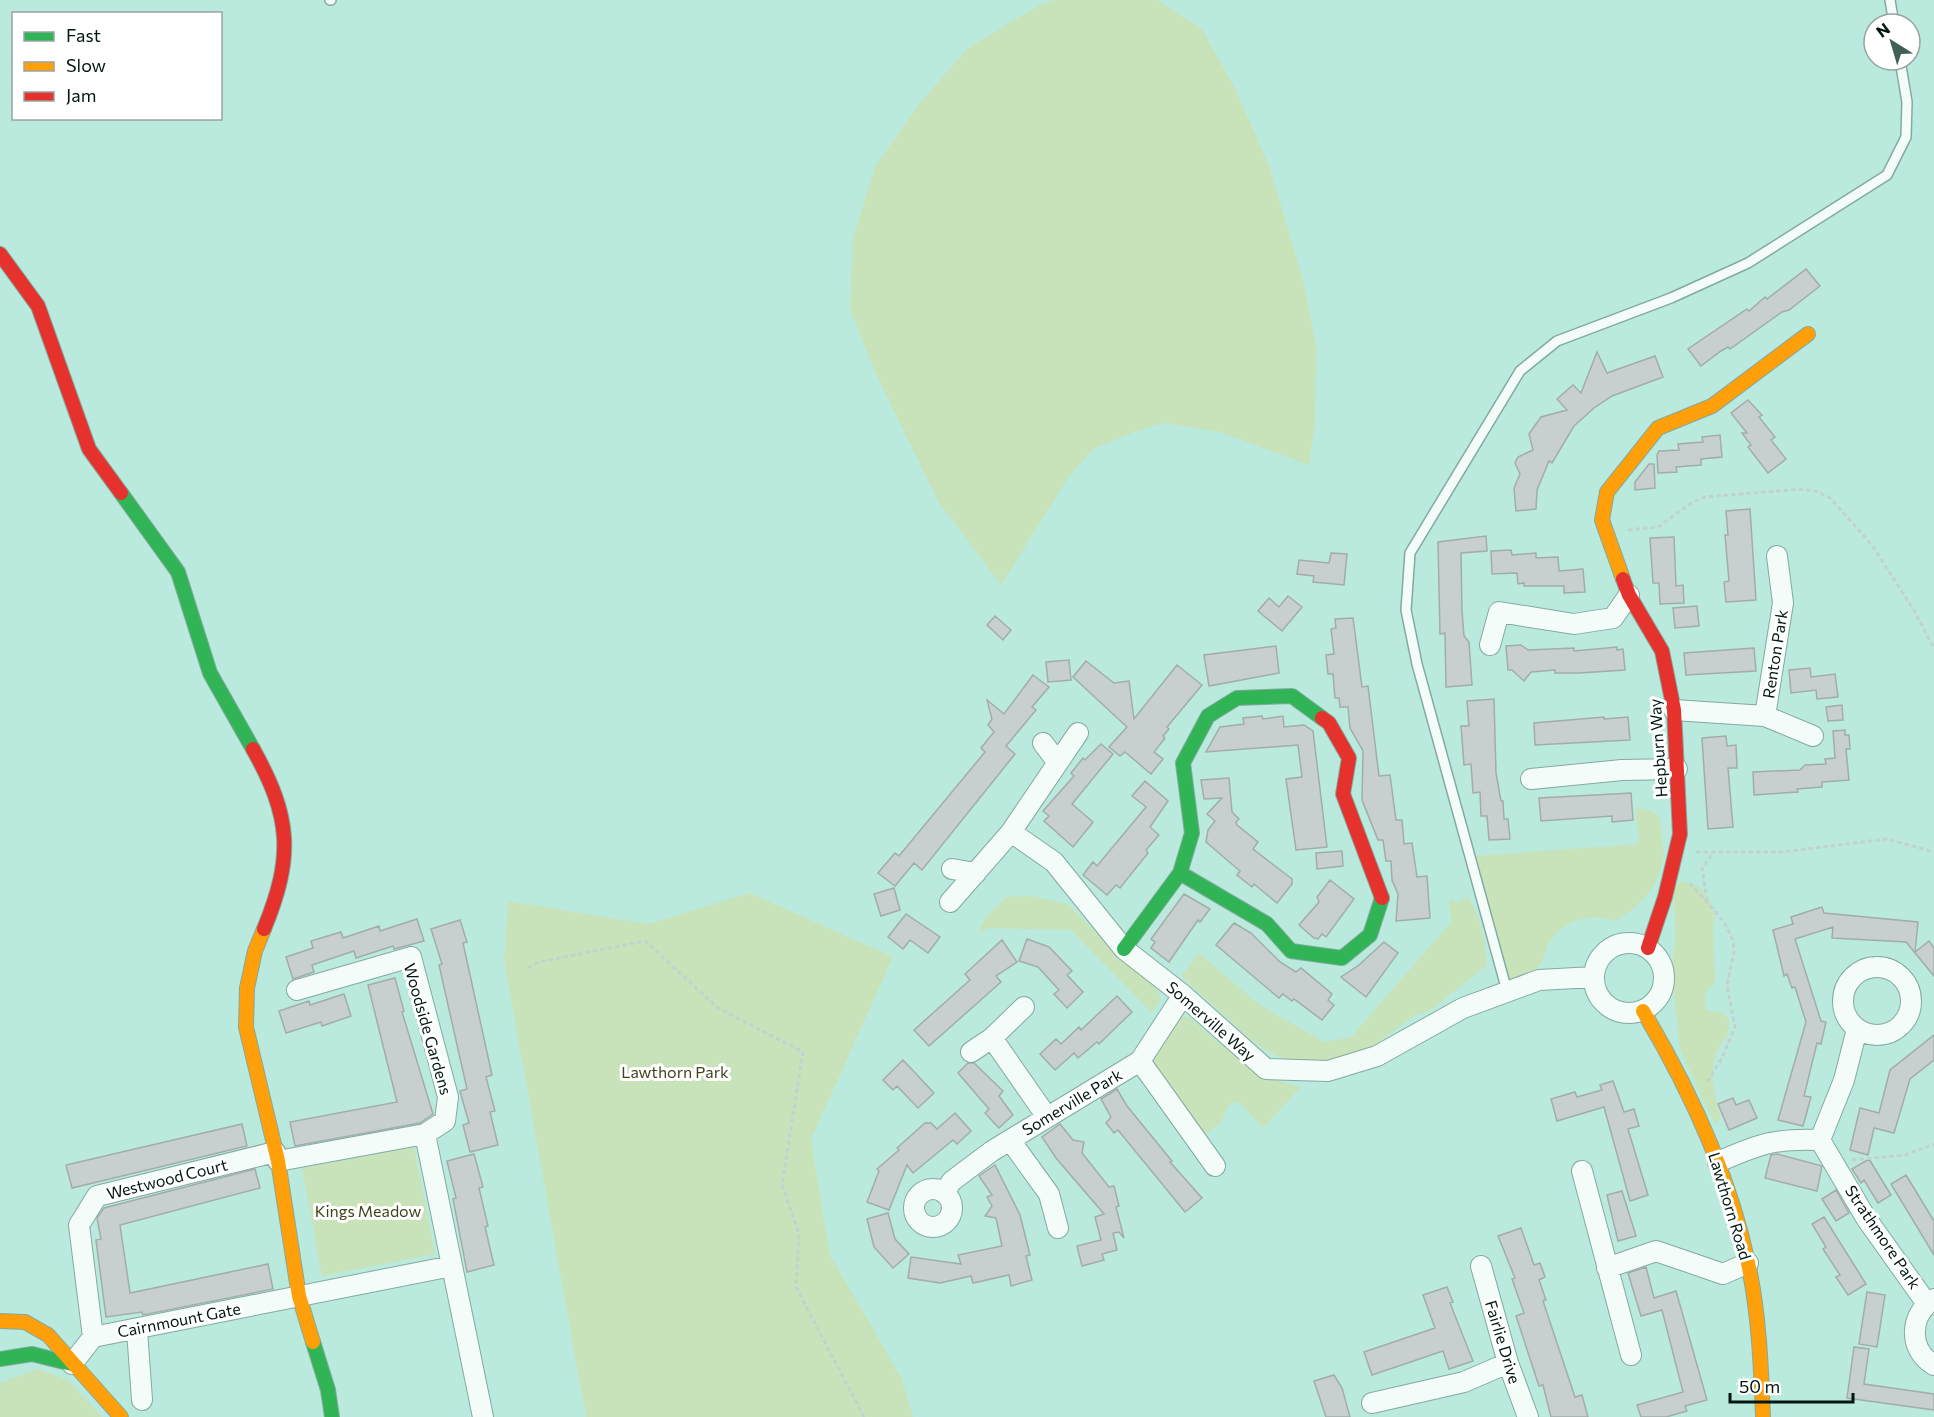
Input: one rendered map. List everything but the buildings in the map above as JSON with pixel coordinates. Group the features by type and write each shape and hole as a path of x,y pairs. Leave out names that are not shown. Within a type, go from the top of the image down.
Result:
{"street":[{"path":"0,254 38,306 89,449 178,572 210,673 255,752 279,803 285,828 285,855 275,902 255,951 247,988 246,1027 277,1156 299,1296 328,1390 332,1417"},
{"name":"Hepburn Way","path":"1648,948 1665,897 1680,834 1674,710 1662,651 1629,595 1602,520 1607,492 1658,428 1712,406 1808,334"},
{"name":"Renton Park","path":"1766,716 1784,603 1778,556"},
{"path":"1490,645 1499,612 1574,624 1613,618 1629,595"},
{"path":"1124,949 1180,873 1192,833 1183,763 1208,716 1237,698 1292,696 1329,723 1349,758 1343,794 1383,899 1370,935 1342,958 1291,951 1267,924 1180,873"},
{"name":"Renton Park","path":"1674,710 1766,716 1814,736"},
{"path":"950,902 1011,832 1078,733"},
{"path":"1043,743 1058,763"},
{"path":"1531,779 1622,770 1677,769"},
{"name":"Somerville Way","path":"1011,832 1054,862 1124,949 1183,995 1266,1069 1328,1071 1377,1056 1463,1008 1507,991 1539,980 1594,977"},
{"path":"952,869 976,873"},
{"path":"1639,944 1648,948 1663,967 1664,982 1661,994 1643,1011 1621,1012 1608,1006 1596,989 1594,977 1599,961 1617,945 1639,944"},
{"name":"Woodside Gardens","path":"297,990 411,957 448,1096 445,1121 425,1134"},
{"name":"Somerville Park","path":"944,1193 952,1181 1010,1140 1140,1061 1183,995"},
{"path":"971,1052 992,1038 1024,1007"},
{"name":"Lawthorn Road","path":"1643,1011 1670,1056 1718,1162 1748,1263 1760,1356 1763,1417"},
{"path":"1718,1162 1770,1141 1785,1138 1820,1140 1844,1080 1857,1029"},
{"path":"992,1038 1047,1117"},
{"path":"1140,1061 1215,1166"},
{"path":"277,1156 425,1134 483,1417"},
{"path":"1010,1140 1049,1194 1058,1228"},
{"name":"Strathmore Park","path":"1820,1140 1866,1218 1931,1301 1919,1314 1914,1336 1918,1349 1934,1365"},
{"name":"Westwood Court","path":"93,1337 79,1225 97,1196 277,1156"},
{"path":"1581,1171 1631,1355"},
{"path":"1607,1268 1656,1251 1723,1274 1748,1263"},
{"name":"Cairnmount Gate","path":"72,1364 93,1337 452,1266"},
{"name":"Fairlie Drive","path":"1481,1266 1508,1363 1528,1417"},
{"path":"0,1321 25,1322 48,1335 121,1417"},
{"path":"137,1330 142,1400"},
{"path":"0,1359 32,1353 72,1364"},
{"path":"1372,1403 1464,1382 1508,1363"}],"lane":[{"path":"1507,991 1417,663 1406,610 1410,553 1520,371 1557,340 1671,298 1748,263 1887,175 1906,137 1907,102 1902,72"}],"path":[{"path":"1607,534 1658,527 1693,502 1705,497 1802,489 1815,491 1830,498 1883,559 1923,625 1934,648"},
{"path":"1676,849 1713,854 1782,852 1887,839 1934,852"},
{"path":"1708,903 1702,867 1703,862 1713,854"},
{"path":"1688,880 1724,922 1733,940 1734,952 1727,985 1735,1027 1727,1048 1705,1085 1708,1092"},
{"path":"528,968 539,962 645,941 718,1008 803,1052 782,1185 799,1233 796,1287 864,1417"},
{"path":"1835,1162 1844,1157 1855,1160 1861,1157 1905,1155 1934,1144"}],"green space":[{"path":"1055,0 1157,0 1201,28 1235,88 1270,168 1303,280 1316,345 1315,424 1309,465 1220,432 1163,423 1093,449 1068,478 1001,585 938,501 875,372 850,309 853,238 875,167 918,105 968,48 1041,4"},
{"path":"1636,808 1646,809 1659,816 1663,844 1661,870 1646,897 1623,917 1614,921 1606,918 1588,918 1563,927 1551,940 1541,963 1534,970 1519,981 1508,977 1474,856 1639,844"},
{"path":"1682,881 1699,887 1710,900 1715,917 1713,928 1715,982 1705,993 1706,1010 1724,1013 1730,1021 1727,1038 1720,1046 1713,1065 1715,1098 1721,1118 1715,1124 1680,1050 1671,966 1675,947 1675,913 1671,887"},
{"name":"Lawthorn Park","path":"750,893 893,957 811,1139 830,1255 902,1379 913,1417 586,1417 504,960 508,901 648,924"},
{"path":"1032,896 1068,904 1130,967 1155,987 1161,998 1152,1013 1071,930 988,928 981,933 979,930 987,915 1007,897"},
{"path":"1468,897 1482,929 1487,965 1431,1010 1414,1016 1373,1046 1332,1063 1287,1060 1269,1052 1253,1042 1181,976 1199,953 1260,1005 1324,1042 1351,1037 1452,921 1448,903 1451,899 1457,903"},
{"path":"1181,1016 1189,1017 1253,1069 1301,1087 1263,1128 1239,1102 1228,1106 1220,1123 1214,1129 1207,1133 1196,1133 1152,1060"},
{"name":"Kings Meadow","path":"414,1147 435,1254 322,1276 302,1168"},
{"path":"38,1369 68,1380 102,1417 0,1417 0,1383"}],"traffic: fast":[{"path":"121,493 178,572 210,673 253,749"},
{"path":"1124,949 1180,873 1192,833 1183,763 1208,716 1237,698 1292,696 1322,718"},
{"path":"1180,873 1267,924 1291,951 1342,958 1370,935 1382,898"},
{"path":"313,1342 328,1390 332,1417"},
{"path":"0,1359 32,1354 72,1364"}],"traffic: slow":[{"path":"1623,579 1602,520 1607,492 1658,428 1712,406 1808,334"},
{"path":"264,929 255,951 247,988 246,1027 278,1161 299,1296 313,1342"},
{"path":"1643,1011 1676,1070 1706,1132 1740,1230 1755,1301 1763,1417"},
{"path":"0,1321 25,1322 48,1335 121,1417"}],"traffic: jam":[{"path":"0,254 38,306 89,449 121,493"},
{"path":"1623,579 1629,595 1662,651 1674,710 1680,834 1665,897 1648,948"},
{"path":"1322,718 1329,723 1349,758 1343,794 1382,898"},
{"path":"253,749 275,796 284,837 284,858 280,880 264,929"}]}
